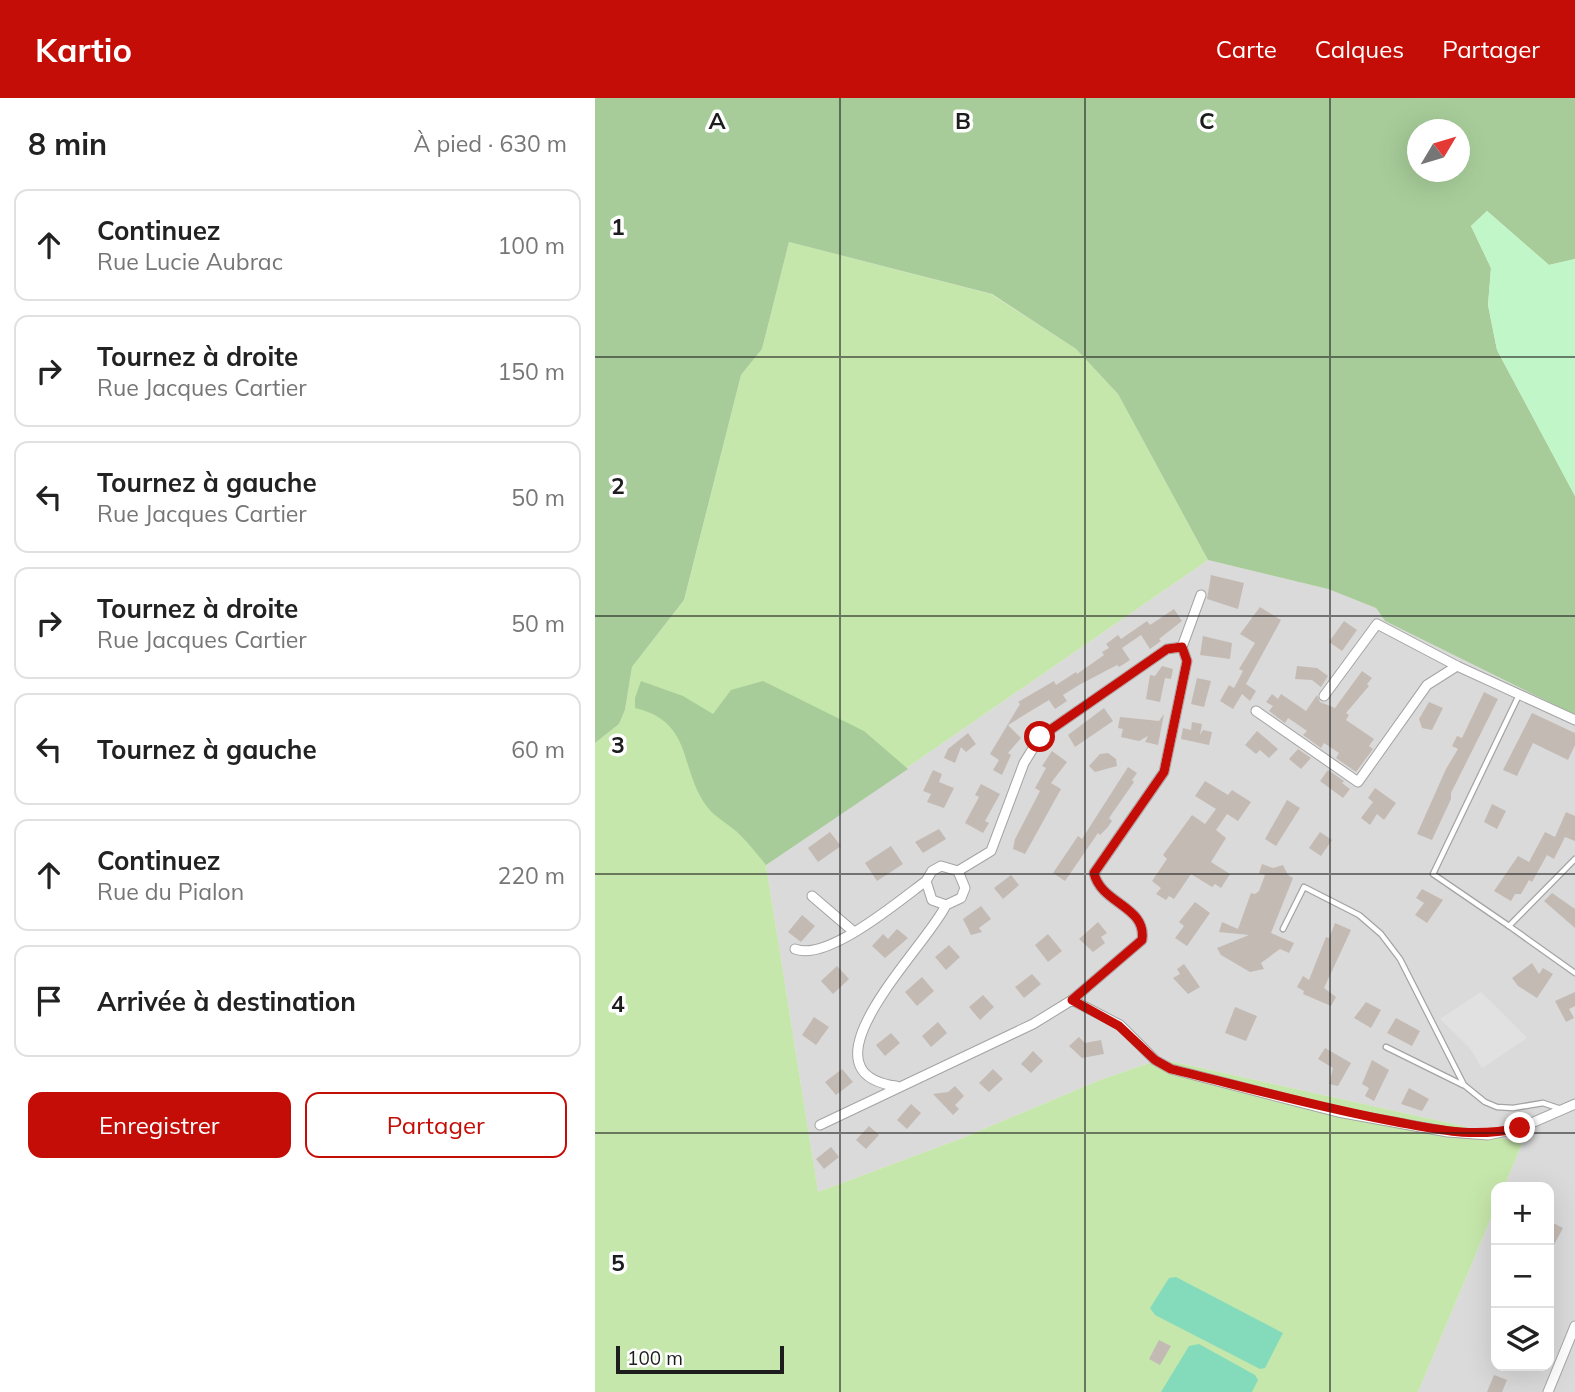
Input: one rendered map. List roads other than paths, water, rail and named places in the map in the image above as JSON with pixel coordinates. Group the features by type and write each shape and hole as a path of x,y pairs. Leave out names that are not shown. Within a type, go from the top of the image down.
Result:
{"street":[{"path":"820,1125 1034,1024 1072,1000 1142,940 1144,928 1139,919 1101,889 1094,873 1164,772 1187,661 1182,647 1201,595"},
{"path":"1324,696 1377,624 1457,666 1575,720"},
{"path":"958,871 991,850 1024,763 1040,737 1167,649 1182,647"},
{"path":"1256,711 1358,782 1427,685 1457,666"},
{"path":"795,949 814,951 854,932 926,881 932,871 941,866 958,871 964,880 963,894 955,902 946,905 932,900 926,881"},
{"path":"812,896 854,932"},
{"path":"898,1086 872,1079 862,1068 856,1047 871,1011 938,923 946,905"},
{"path":"1072,1000 1119,1026 1155,1060 1171,1069 1338,1112 1448,1132 1488,1135 1520,1128 1575,1104"},
{"path":"1548,1392 1575,1326"}],"lane":[{"path":"1519,694 1433,874 1575,973"},
{"path":"1509,926 1575,859"},
{"path":"1283,929 1304,887 1367,922 1400,959 1464,1085"},
{"path":"1386,1047 1464,1085 1485,1102 1497,1107 1513,1108 1543,1102 1562,1110"}]}
